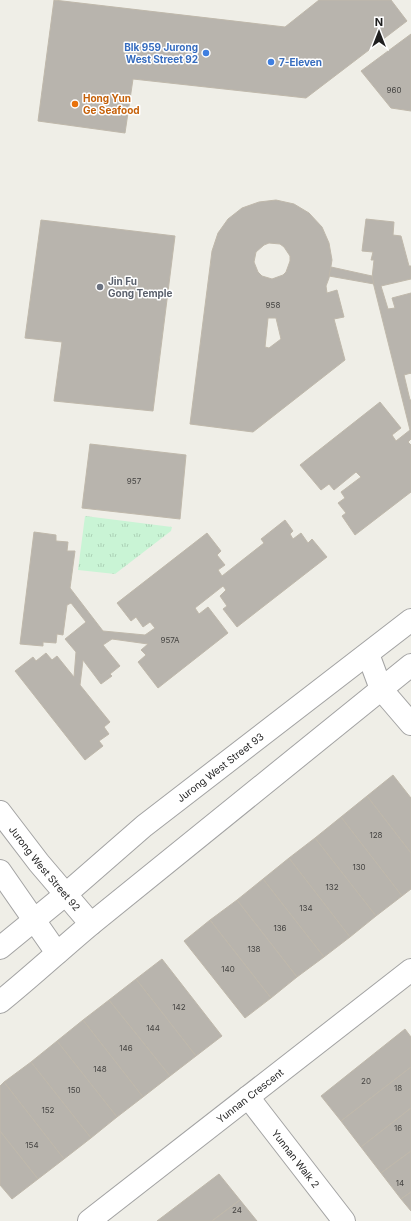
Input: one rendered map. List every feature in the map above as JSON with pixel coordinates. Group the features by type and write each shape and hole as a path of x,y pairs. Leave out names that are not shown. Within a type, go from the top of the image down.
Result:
{"street":[{"name":"Jurong West Street 93","path":"0,948 66,894 144,826 411,620"},
{"path":"368,654 381,689 411,724"},
{"path":"0,1002 32,977 57,952 91,924 411,665"},
{"name":"Jurong West Street 92","path":"0,812 39,863 91,924"},
{"path":"0,871 57,952"},
{"name":"Yunnan Crescent","path":"89,1221 411,970"},
{"name":"Yunnan Walk 2","path":"248,1097 344,1221"}],"green space":[{"path":"85,516 172,527 171,531 115,574 78,570"}],"building":[{"name":"Blk 959 Jurong West Street 92","path":"54,0 285,27 319,0 391,0 407,21 306,98 133,79 125,133 38,121"},
{"path":"411,34 411,111 391,108 361,71"},
{"path":"276,200 294,204 309,213 322,227 329,243 332,260 326,286 327,293 337,290 344,317 334,319 345,360 253,432 190,424 212,251 218,233 228,219 242,208 259,202","holes":["269,243 280,244 290,256 290,261 286,272 283,275 272,279 262,276 258,272 254,262 256,252 264,245","268,318 276,318 281,339 269,348 265,347"]},
{"path":"366,219 394,222 393,235 401,236 409,266 411,266 411,279 381,286 388,309 395,308 392,298 411,293 411,373 404,375 411,400 411,439 408,442 411,445 411,492 355,535 342,516 346,513 338,503 345,498 341,492 361,477 356,472 334,490 329,484 321,490 300,465 380,402 401,428 392,435 396,441 410,430 372,278 374,260 371,260 373,252 362,251"},
{"name":"Jin Fu Gong Temple","path":"41,220 175,236 153,411 54,401 62,342 25,338"},
{"path":"331,267 372,276 374,284 329,276"},
{"path":"90,444 186,455 180,519 82,508"},
{"path":"285,520 293,531 290,534 293,539 301,533 308,543 312,539 327,557 237,627 223,609 227,606 220,596 226,590 223,586 195,608 199,614 208,607 228,633 158,688 138,662 146,655 141,650 148,644 112,639 103,645 120,666 110,674 112,676 101,684 83,660 80,685 110,722 104,727 109,734 99,741 103,746 85,760 15,671 33,657 36,661 46,653 52,660 57,656 74,677 76,652 65,639 86,622 71,603 67,605 63,635 57,634 56,643 43,642 43,646 20,644 34,532 56,535 56,541 68,542 67,551 75,551 70,588 103,631 145,635 155,628 150,622 143,627 136,617 131,621 117,603 207,533 221,551 217,555 225,565 218,570 222,576 264,543 261,539"},
{"path":"393,775 411,798 411,853 367,796"},
{"path":"367,796 411,853 411,889 402,896 341,817"},
{"path":"341,817 402,896 376,916 315,838"},
{"path":"315,838 376,916 350,937 289,858"},
{"path":"289,858 350,937 324,957 263,879"},
{"path":"263,879 324,957 297,977 237,900"},
{"path":"237,900 297,977 271,998 210,920"},
{"path":"210,920 271,998 245,1018 184,941"},
{"path":"162,959 222,1036 196,1056 136,979"},
{"path":"136,979 196,1056 170,1076 109,1000"},
{"path":"109,1000 170,1076 143,1097 83,1020"},
{"path":"83,1020 143,1097 117,1117 57,1041"},
{"path":"405,1029 411,1037 411,1067 341,1121 321,1096"},
{"path":"57,1041 117,1117 91,1138 31,1062"},
{"path":"31,1062 91,1138 64,1159 4,1082"},
{"path":"411,1067 411,1108 361,1147 341,1121"},
{"path":"4,1082 64,1159 38,1179 0,1131 0,1086"},
{"path":"411,1108 411,1151 381,1173 361,1147"},
{"path":"0,1131 38,1179 12,1199 0,1185"},
{"path":"411,1151 411,1192 401,1199 381,1173"},
{"path":"219,1174 240,1200 212,1221 157,1221"},
{"path":"411,1192 411,1211 401,1199"},
{"path":"240,1200 257,1221 212,1221"}],"place":[{"name":"Blk 959 Jurong West Street 92","path":"206,53"},
{"name":"7-Eleven","path":"271,62"},
{"name":"Hong Yun Ge Seafood","path":"75,104"},
{"name":"Jin Fu Gong Temple","path":"100,287"}]}
